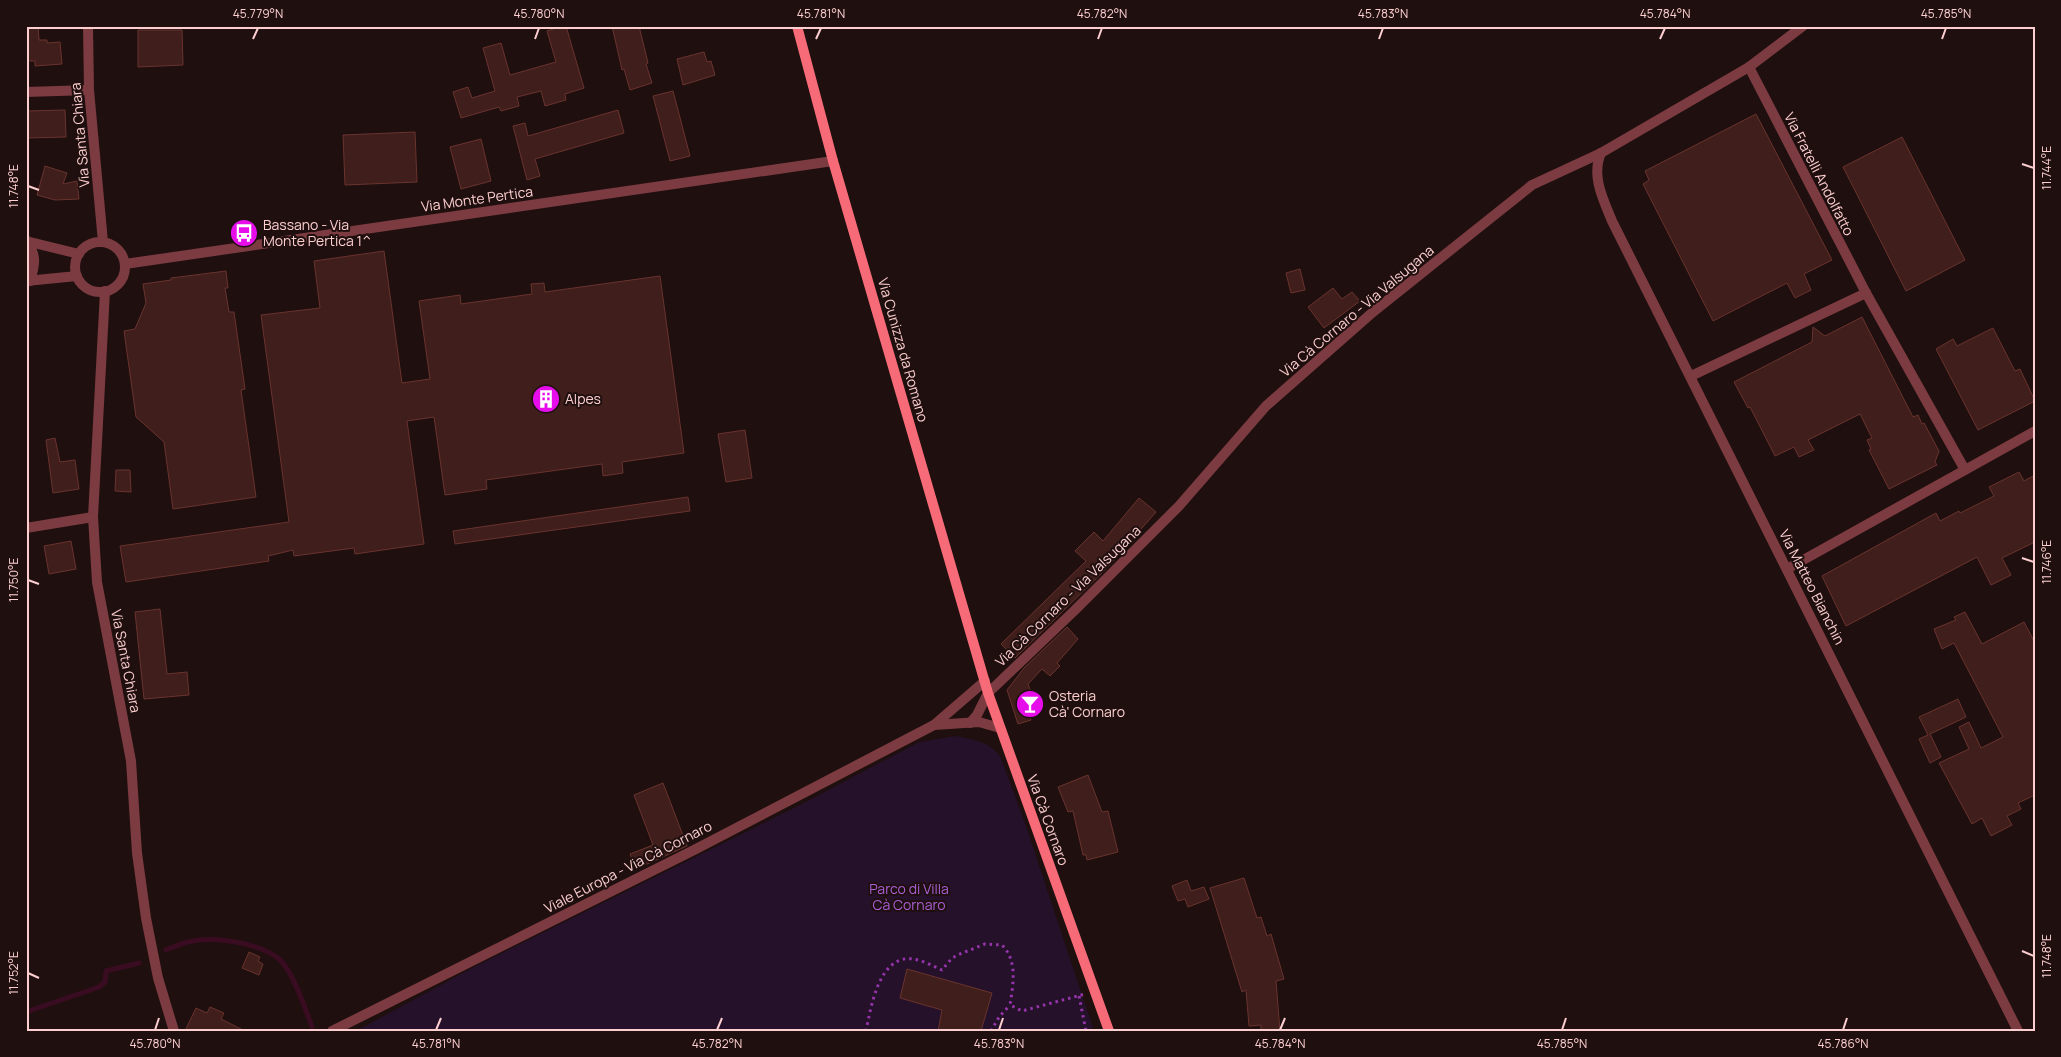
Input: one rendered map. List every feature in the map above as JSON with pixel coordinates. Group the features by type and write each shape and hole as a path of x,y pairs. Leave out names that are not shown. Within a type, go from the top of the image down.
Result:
{"main road":[{"name":"Via Cunizza da Romano","path":"797,26 833,161 985,681"},
{"name":"Via Cà Cornaro","path":"985,681 1000,728 1110,1031"}],"street":[{"name":"Via Santa Chiara","path":"88,26 89,90 103,242"},
{"name":"Via Cà Cornaro - Via Valsugana","path":"970,723 977,715 988,693 1075,610 1179,506 1266,406 1373,312 1532,186 1601,152 1749,67 1804,26"},
{"name":"Via Fratelli Andolfatto","path":"1749,67 1866,293 1965,470"},
{"path":"26,92 89,90"},
{"name":"Via Matteo Bianchin","path":"1601,152 1596,169 1599,190 1612,221 2018,1031"},
{"name":"Via Monte Pertica","path":"125,264 833,161"},
{"path":"27,241 79,254"},
{"path":"27,241 33,251 36,264 28,281"},
{"path":"103,242 118,249 123,256 125,264 125,271 118,284 105,291 90,289 80,282 75,267 79,254 88,245 103,242"},
{"path":"28,281 77,276"},
{"name":"Via Santa Chiara","path":"105,291 93,517 97,582 131,761 136,853 146,918 158,978 174,1031"},
{"path":"1691,376 1866,293"},
{"path":"1787,569 2035,431"},
{"path":"26,528 93,517"},
{"path":"934,725 985,681"},
{"path":"934,725 986,723 1000,728"},
{"name":"Viale Europa - Via Cà Cornaro","path":"332,1031 694,850 934,725"}],"path":[{"path":"866,1031 875,993 884,972 897,961 912,959 942,970 952,958 985,944 1002,945 1009,952 1013,966 1010,1005 999,1017 991,1031"},
{"path":"1010,1005 1022,1011 1095,991"},
{"path":"1079,996 1086,1031"}],"green space":[{"name":"Parco di Villa Cà Cornaro","path":"955,736 975,740 987,745 1001,758 1025,823 1094,1031 356,1031 472,968 800,805 919,742"}],"building":[{"path":"26,26 38,26 39,40 47,40 47,43 60,42 62,64 35,66 35,61 26,61"},
{"path":"566,26 584,88 565,94 566,100 545,106 541,91 517,97 519,106 501,111 499,107 461,118 453,92 468,87 472,98 495,91 483,48 501,43 510,75 556,62 547,31"},
{"path":"612,26 639,26 648,63 646,64 652,83 630,90 624,69 622,70"},
{"path":"138,30 182,30 183,65 138,67"},
{"path":"704,52 707,62 711,61 715,75 683,85 677,59"},
{"path":"673,91 690,156 670,161 653,96"},
{"path":"65,110 66,137 26,138 26,111"},
{"path":"618,110 624,133 535,159 540,176 527,180 513,126 525,123 528,136"},
{"path":"1756,114 1832,260 1804,274 1811,290 1795,298 1787,283 1713,321 1643,184 1649,180 1645,171"},
{"path":"415,132 417,182 345,185 343,135"},
{"path":"1902,137 1965,260 1906,291 1843,167"},
{"path":"481,139 491,181 461,189 450,147"},
{"path":"45,166 67,173 63,184 77,181 79,199 55,200 37,195"},
{"path":"384,251 402,383 430,379 419,301 460,295 461,304 532,294 531,284 544,283 545,292 660,276 684,453 622,462 623,473 603,476 602,464 486,480 487,489 445,495 434,417 407,421 424,544 355,554 354,548 294,556 293,550 268,556 269,561 126,582 120,546 289,522 261,315 320,308 314,261"},
{"path":"1300,269 1305,290 1291,293 1286,273"},
{"path":"226,271 228,288 225,288 229,312 234,312 245,389 241,390 256,497 173,509 164,442 136,417 124,331 135,329 146,303 143,284 171,280 171,278"},
{"path":"1333,288 1342,299 1352,292 1360,301 1324,328 1308,307"},
{"path":"1862,317 1913,417 1918,415 1939,451 1935,462 1937,465 1889,489 1869,450 1871,449 1867,440 1872,438 1860,414 1808,440 1814,450 1799,457 1794,447 1775,456 1750,407 1748,408 1734,382 1812,342 1813,327 1825,336"},
{"path":"1993,328 2015,371 2020,369 2035,401 1978,430 1936,349 1953,339 1957,346"},
{"path":"745,430 752,478 726,482 718,434"},
{"path":"55,438 60,462 75,460 79,489 53,493 46,440"},
{"path":"116,470 130,470 131,492 115,491"},
{"path":"2019,472 2024,481 2035,475 2035,542 2002,558 2011,575 1991,585 1977,557 1846,626 1822,576 1936,513 1940,521 1994,496 1989,487"},
{"path":"688,497 690,511 455,544 453,531"},
{"path":"1139,498 1156,512 1106,569 1015,658 1001,644 1086,561 1075,551 1094,532 1103,541"},
{"path":"71,541 76,569 49,574 44,546"},
{"path":"160,609 167,674 187,672 189,695 144,699 135,612"},
{"path":"1965,612 1982,644 2024,622 2035,643 2035,795 2018,803 2021,809 2007,816 2012,825 1991,836 1982,818 1972,824 1939,763 1969,749 1959,727 1969,722 1981,748 2003,737 1954,643 1942,649 1934,629 1956,620 1954,617"},
{"path":"1067,627 1078,639 1057,663 1060,666 1050,676 1042,669 1028,684 1036,706 1033,708 1034,713 1029,713 1031,720 1018,724 1007,690 1024,668"},
{"path":"1958,699 1966,717 1930,734 1941,757 1930,763 1919,739 1928,735 1919,717"},
{"path":"1088,775 1102,812 1108,811 1118,852 1087,860 1086,855 1083,855 1073,811 1068,812 1058,787"},
{"path":"663,783 687,846 636,869 630,854 653,845 634,795"},
{"path":"1244,878 1257,918 1261,917 1267,936 1271,934 1284,979 1276,981 1280,1031 1261,1031 1261,1025 1249,1026 1246,990 1242,992 1210,888"},
{"path":"1187,880 1191,891 1204,887 1209,899 1188,907 1185,899 1178,901 1172,886"},
{"path":"249,952 260,957 258,961 263,964 259,975 242,968"},
{"path":"907,969 992,993 981,1031 938,1031 942,1010 900,998"},
{"path":"210,1007 224,1013 221,1019 245,1031 185,1031 196,1008 207,1013"}],"waterway":[{"path":"166,950 198,940 222,940 246,944 269,952 278,958 288,971 298,990 312,1027"},
{"path":"26,1012 99,987 105,982 106,971 139,963"}],"place":[{"name":"Bassano - Via Monte Pertica 1^","path":"244,233"},
{"name":"Alpes","path":"546,399"},
{"name":"Osteria Cà' Cornaro","path":"1030,704"}]}
